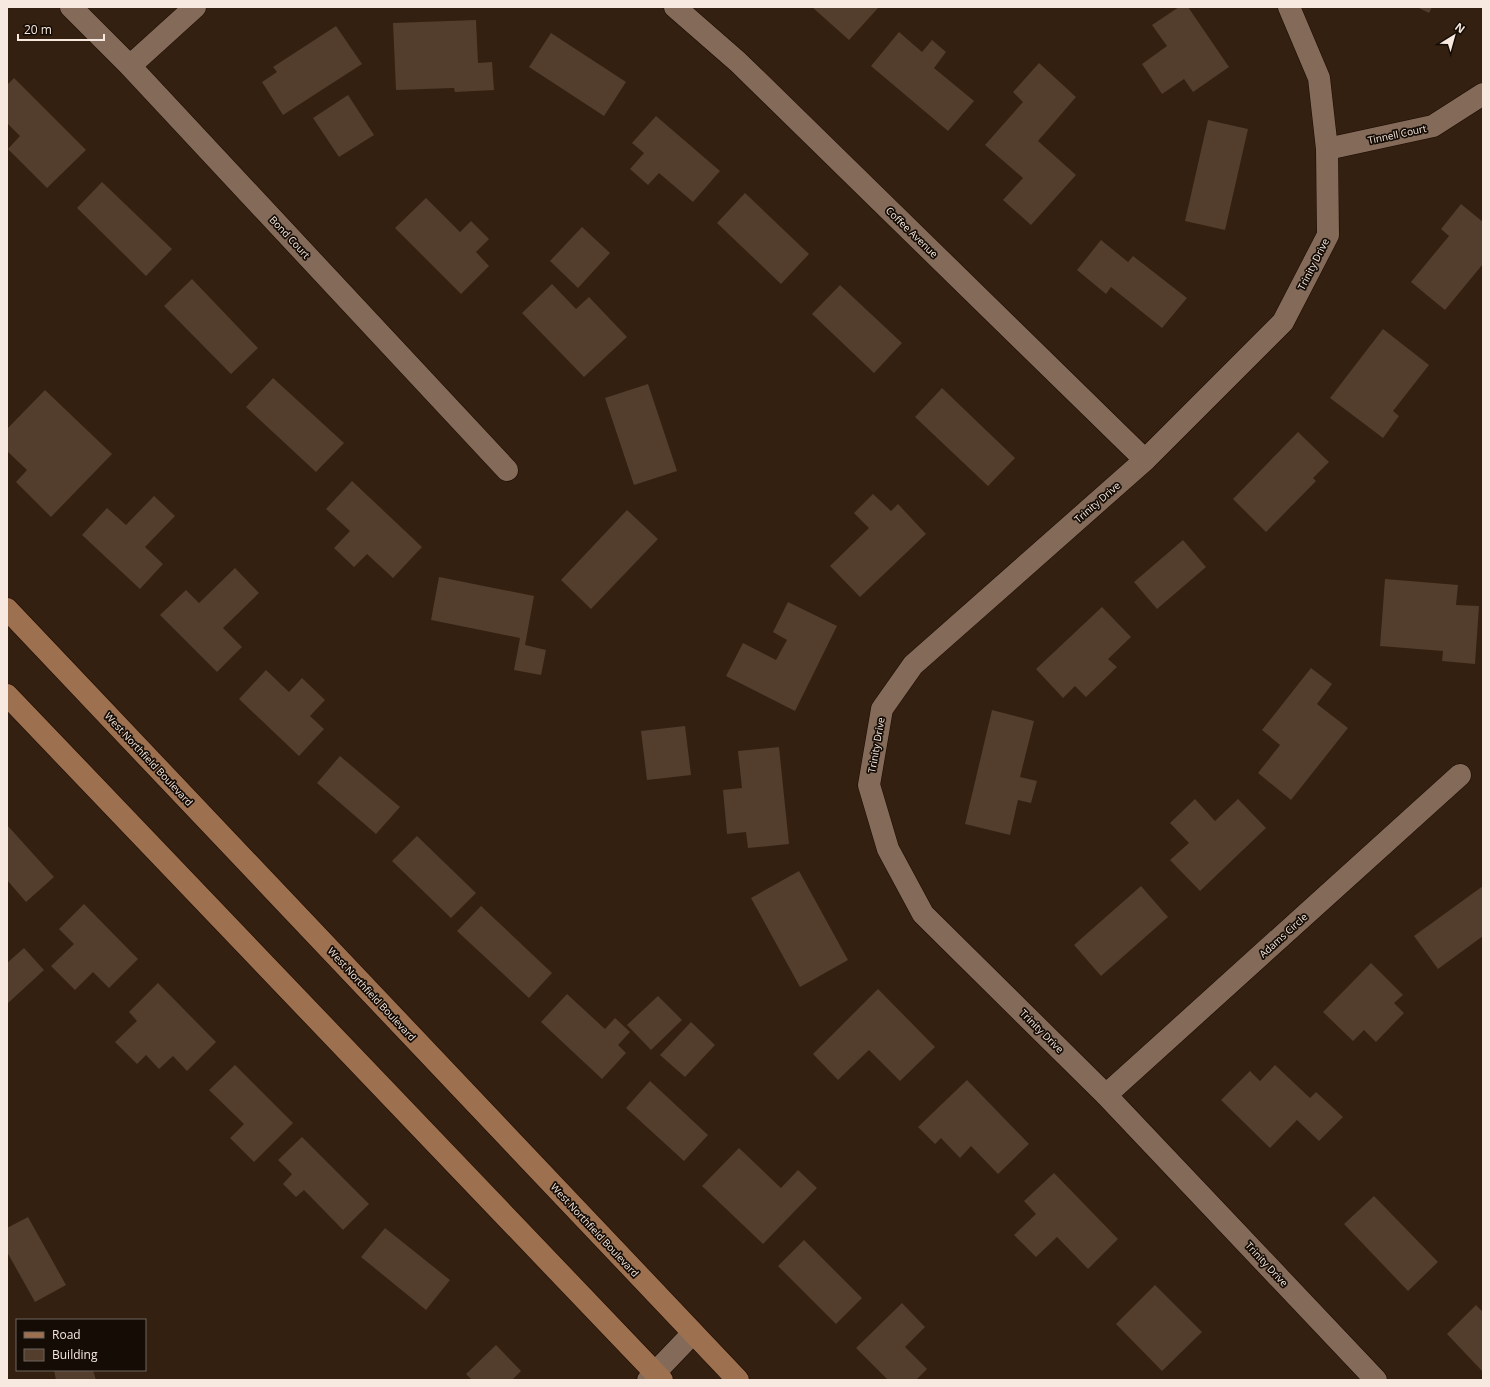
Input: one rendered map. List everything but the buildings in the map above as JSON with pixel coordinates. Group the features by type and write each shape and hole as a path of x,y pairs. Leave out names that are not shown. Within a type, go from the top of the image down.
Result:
{"main road":[{"name":"West Northfield Boulevard","path":"7,609 738,1380"},
{"path":"7,695 655,1378"}],"street":[{"name":"Bond Court","path":"71,7 130,66 507,470"},
{"path":"130,66 195,7"},
{"name":"Coffee Avenue","path":"675,7 738,62 1145,460"},
{"name":"Trinity Drive","path":"1289,7 1318,78 1328,149 1328,235 1283,322 1145,460 913,665 882,709 869,785 888,849 923,914 1106,1095 1376,1380"},
{"name":"Tinnell Court","path":"1328,149 1433,126 1483,94"},
{"name":"Adams Circle","path":"1106,1095 1460,774"},
{"path":"655,1378 693,1333"}]}
